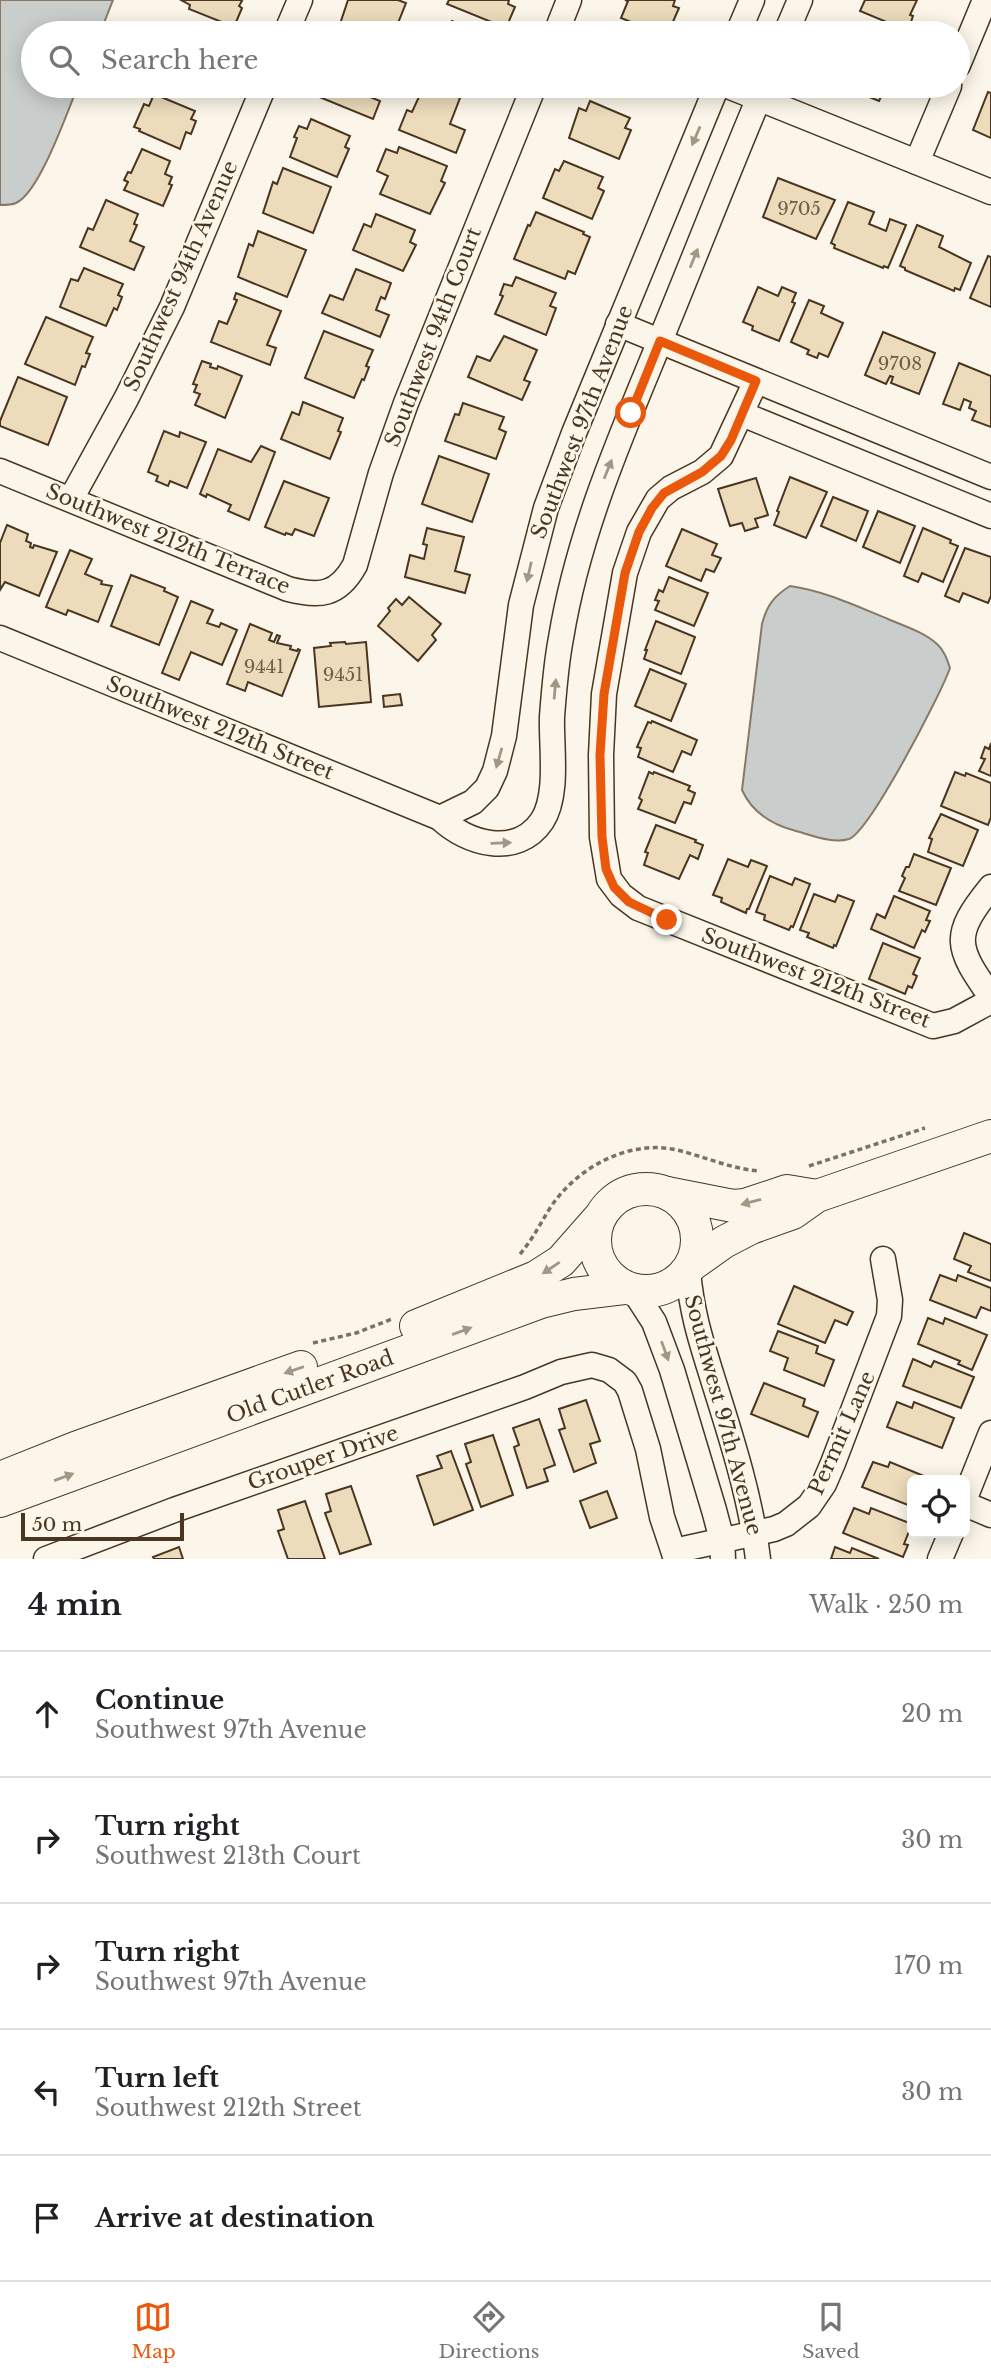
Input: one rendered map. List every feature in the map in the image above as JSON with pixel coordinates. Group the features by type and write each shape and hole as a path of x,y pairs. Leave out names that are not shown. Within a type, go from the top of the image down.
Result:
{"main road":[{"path":"817,1196 787,1191 745,1205 733,1206 647,1189 627,1192 610,1203 598,1219 594,1239 597,1259 608,1276 629,1289 644,1292 664,1289 724,1242 751,1228 793,1213 817,1196 991,1136"},
{"path":"667,1193 683,1205 694,1222 698,1242 690,1267"},
{"name":"Old Cutler Road","path":"0,1478 100,1439 377,1341 536,1277 561,1261 598,1219"},
{"name":"Old Cutler Road","path":"0,1501 541,1301 575,1294 629,1289"}],"street":[{"path":"291,21 300,0"},
{"path":"560,21 569,0"},
{"path":"743,21 752,0"},
{"path":"791,21 800,0"},
{"path":"970,36 985,0"},
{"name":"Southwest 94th Avenue","path":"71,499 173,307 259,98"},
{"name":"Southwest 94th Court","path":"337,587 348,578 355,565 381,473 406,402 529,98"},
{"name":"Southwest 97th Avenue","path":"712,98 559,471 535,546 518,623 505,736 495,771 487,788 473,802 440,818 454,831 478,841 499,845 520,840 541,822 547,811 552,789 555,679 577,562 601,486 759,98"},
{"path":"774,98 991,192"},
{"path":"917,162 944,98"},
{"path":"618,324 991,477"},
{"path":"756,381 742,414 991,516"},
{"name":"Southwest 212th Street","path":"742,414 721,456 702,472 671,488 658,499 639,532 629,561 612,648 602,722 602,837 610,879 621,895 639,908 933,1026 954,1021 991,999"},
{"name":"Southwest 212th Terrace","path":"0,471 288,589 314,594 326,593 337,587"},
{"name":"Southwest 212th Street","path":"0,638 440,818"},
{"path":"991,887 965,923 962,940 971,968 991,999"},
{"name":"Permit Lane","path":"602,1367 618,1375 630,1391 648,1449 662,1517 675,1555 722,1549 786,1524 800,1514 824,1484 872,1366 889,1316 890,1300 883,1259"},
{"name":"Southwest 97th Avenue","path":"690,1267 695,1323 733,1445 755,1534 758,1559"},
{"name":"Southwest 97th Avenue","path":"629,1289 654,1322 672,1370 698,1451 722,1549"},
{"name":"Grouper Drive","path":"46,1559 174,1510 561,1372 592,1365 602,1367"},
{"path":"970,1486 991,1433"},
{"path":"970,1506 991,1515"},
{"path":"940,1559 949,1538"}],"shaded area":[{"path":"0,0 113,0 105,21 21,21 21,98 73,98 52,150 34,184 16,203 0,205"},
{"path":"790,586 816,591 920,633 939,646 950,668 920,731 888,788 859,830 849,839 822,838 779,825 757,811 742,790 762,624 772,602"}],"building":[{"path":"181,0 242,1 237,21 219,21 189,9 190,5"},
{"path":"348,0 398,0 406,3 399,21 341,21"},
{"path":"449,0 509,0 508,4 515,7 509,21 489,21 447,4"},
{"path":"625,0 675,0 673,6 679,8 673,21 628,21 621,18 628,1"},
{"path":"865,0 917,0 910,15 913,16 911,21 884,21 860,11"},
{"path":"988,92 991,93 991,138 973,130"},
{"path":"152,98 164,98 195,111 191,119 196,121 191,134 186,132 180,149 134,127 144,104 149,106"},
{"path":"322,98 372,98 380,101 373,119"},
{"path":"418,98 460,98 450,124 465,130 456,153 399,130 407,110 412,112"},
{"path":"590,101 630,118 625,128 631,130 619,159 569,138 579,108 586,111"},
{"path":"311,119 350,136 345,147 349,149 337,177 290,157 299,126 307,129"},
{"path":"399,147 447,166 441,181 445,183 430,214 380,194 388,176 377,171 386,149 397,153"},
{"path":"142,149 170,161 165,174 172,177 169,184 172,185 163,206 124,190 128,182 124,180 128,172 131,173"},
{"path":"564,161 603,177 598,188 604,191 592,219 543,198 555,169 559,171"},
{"path":"283,168 331,187 313,233 263,213 273,182 277,184"},
{"path":"778,178 835,200 816,239 763,217"},
{"path":"106,200 138,214 134,224 137,225 130,241 144,247 134,270 80,247 88,228 93,230"},
{"path":"848,202 874,212 869,224 886,231 890,219 906,225 888,268 834,248 835,245 831,243"},
{"path":"536,212 590,237 575,274 568,271 565,279 514,259"},
{"path":"376,214 415,230 410,242 416,245 403,271 353,250 364,224 371,227"},
{"path":"917,225 943,236 939,247 971,263 960,290 955,288 954,291 900,266"},
{"path":"258,231 306,250 287,297 238,277 249,244 253,246"},
{"path":"988,256 991,257 991,307 970,298"},
{"path":"84,268 123,284 118,295 122,297 117,310 114,308 106,326 60,307 71,279 78,281"},
{"path":"356,269 391,283 385,299 381,297 376,310 389,315 380,337 322,313 330,295 343,300"},
{"path":"516,277 556,293 550,306 556,308 546,335 495,314 503,296 500,295 504,284 512,286"},
{"path":"758,287 778,296 782,287 796,293 792,302 795,303 779,341 752,330 753,326 743,322"},
{"path":"236,293 281,311 267,345 276,348 270,365 211,342 219,321 227,324 237,300 234,299"},
{"path":"809,300 824,306 821,313 843,323 828,357 819,353 817,358 807,354 809,350 791,342"},
{"path":"46,317 93,337 86,353 90,354 75,385 25,364"},
{"path":"324,331 373,350 366,366 369,367 364,380 362,379 354,398 305,378"},
{"path":"883,332 935,353 919,394 891,383 893,377 890,376 886,384 865,375"},
{"path":"504,336 537,350 524,380 530,382 522,400 468,377 477,356 490,361"},
{"path":"202,361 211,364 210,367 217,369 218,366 242,376 225,418 195,405 200,394 194,392 197,385 193,384"},
{"path":"959,363 991,376 991,427 972,420 976,411 969,408 971,402 964,399 960,410 943,404"},
{"path":"18,377 67,397 48,445 0,426"},
{"path":"303,402 343,418 338,431 341,432 330,459 281,439 292,412 299,415"},
{"path":"463,403 504,417 499,429 506,432 496,459 445,441 455,414 459,415"},
{"path":"164,431 179,437 180,432 206,442 187,488 170,481 168,486 156,481 158,476 148,472"},
{"path":"261,446 275,452 249,520 228,511 231,505 207,494 206,497 200,494 218,449 251,462"},
{"path":"439,456 489,474 472,522 422,504"},
{"path":"790,477 827,492 806,538 774,525"},
{"path":"756,478 768,515 755,519 758,527 745,531 742,523 730,526 718,489"},
{"path":"284,481 329,498 314,536 295,529 292,535 285,535 265,527"},
{"path":"833,497 868,511 856,541 821,526"},
{"path":"878,511 915,526 900,563 863,547"},
{"path":"7,525 28,534 26,541 31,543 30,547 33,548 34,545 57,552 39,596 5,582 0,590 0,543"},
{"path":"427,528 464,537 455,571 470,575 465,593 405,577 410,555 424,559 427,545 423,544"},
{"path":"923,528 951,540 950,543 958,546 943,582 922,573 918,582 904,576"},
{"path":"682,529 717,544 712,555 721,558 714,572 706,569 701,581 666,566"},
{"path":"965,548 991,557 991,596 988,603 963,593 959,602 945,596"},
{"path":"70,550 92,559 85,574 102,581 101,584 112,586 98,622 68,610 66,615 46,607"},
{"path":"131,575 165,588 164,591 178,597 159,645 111,626"},
{"path":"669,577 708,593 694,626 655,610 659,601 655,600 659,590 663,592"},
{"path":"409,597 441,624 432,635 436,640 418,661 378,626 396,599 402,605"},
{"path":"191,601 213,610 207,623 219,627 221,623 237,630 222,665 191,652 179,680 162,673"},
{"path":"656,621 695,637 681,674 644,659"},
{"path":"250,624 272,633 269,640 274,642 277,635 280,636 277,643 300,650 282,696 248,682 245,691 227,684"},
{"path":"345,642 366,642 371,702 319,707 314,648"},
{"path":"650,669 686,684 671,721 635,706"},
{"path":"400,694 402,705 384,707 383,696"},
{"path":"652,721 697,740 691,755 682,751 673,772 638,757 641,748 637,747 648,722"},
{"path":"991,743 991,776 979,771 985,759 981,758 985,747 989,749"},
{"path":"649,772 690,786 688,790 695,793 691,804 684,802 675,823 638,809 642,800 639,798"},
{"path":"955,772 965,776 966,773 991,783 991,817 988,825 941,806"},
{"path":"941,814 978,830 963,866 928,852 932,839 929,838"},
{"path":"656,825 703,845 698,859 690,855 679,879 644,865 648,853 645,852"},
{"path":"914,854 951,868 936,905 899,891 905,878 902,876"},
{"path":"728,859 748,867 751,860 767,866 746,913 721,902 722,898 713,895"},
{"path":"770,876 792,885 795,878 810,884 793,927 789,930 764,920 765,915 756,912"},
{"path":"814,894 835,902 838,895 854,901 833,948 807,937 809,933 800,930"},
{"path":"894,896 930,911 926,920 930,921 925,932 922,930 914,948 871,929 877,914 885,918"},
{"path":"883,943 920,958 913,974 917,976 912,988 908,986 905,994 869,979"},
{"path":"964,1233 991,1244 991,1281 968,1272 971,1266 954,1259"},
{"path":"940,1275 956,1281 958,1275 991,1288 991,1311 981,1307 976,1318 930,1300"},
{"path":"794,1286 853,1312 847,1325 835,1320 825,1343 778,1324"},
{"path":"928,1318 943,1324 945,1318 987,1335 972,1370 958,1364 960,1361 918,1344"},
{"path":"778,1331 818,1346 816,1353 834,1360 824,1386 784,1370 788,1358 770,1351"},
{"path":"913,1359 931,1367 934,1361 974,1377 961,1408 903,1386"},
{"path":"764,1383 805,1399 803,1406 818,1412 808,1437 751,1414"},
{"path":"586,1400 600,1441 590,1444 596,1463 574,1472 559,1430 565,1428 559,1409"},
{"path":"897,1402 912,1408 914,1402 954,1418 942,1448 887,1427"},
{"path":"539,1419 555,1465 544,1469 548,1481 527,1488 514,1447 519,1445 513,1428"},
{"path":"493,1435 513,1495 481,1507 466,1464 471,1462 465,1444"},
{"path":"451,1451 473,1510 434,1525 417,1476 442,1468 437,1456"},
{"path":"873,1462 888,1467 890,1462 921,1475 907,1475 907,1505 862,1487"},
{"path":"351,1486 371,1544 340,1554 325,1513 331,1511 326,1494"},
{"path":"607,1491 617,1518 590,1528 580,1501"},
{"path":"305,1501 325,1559 288,1559 278,1531 284,1529 278,1510"},
{"path":"854,1508 869,1514 871,1508 907,1522 904,1544 908,1545 903,1557 843,1533"},
{"path":"179,1547 183,1559 153,1557"},
{"path":"835,1547 850,1553 852,1548 879,1559 831,1559"}],"route":[{"path":"631,413 660,341 756,381 731,440 721,456 702,472 664,493 639,532 625,573 604,694 600,755 602,837 606,869 614,887 629,902 667,920"}]}
